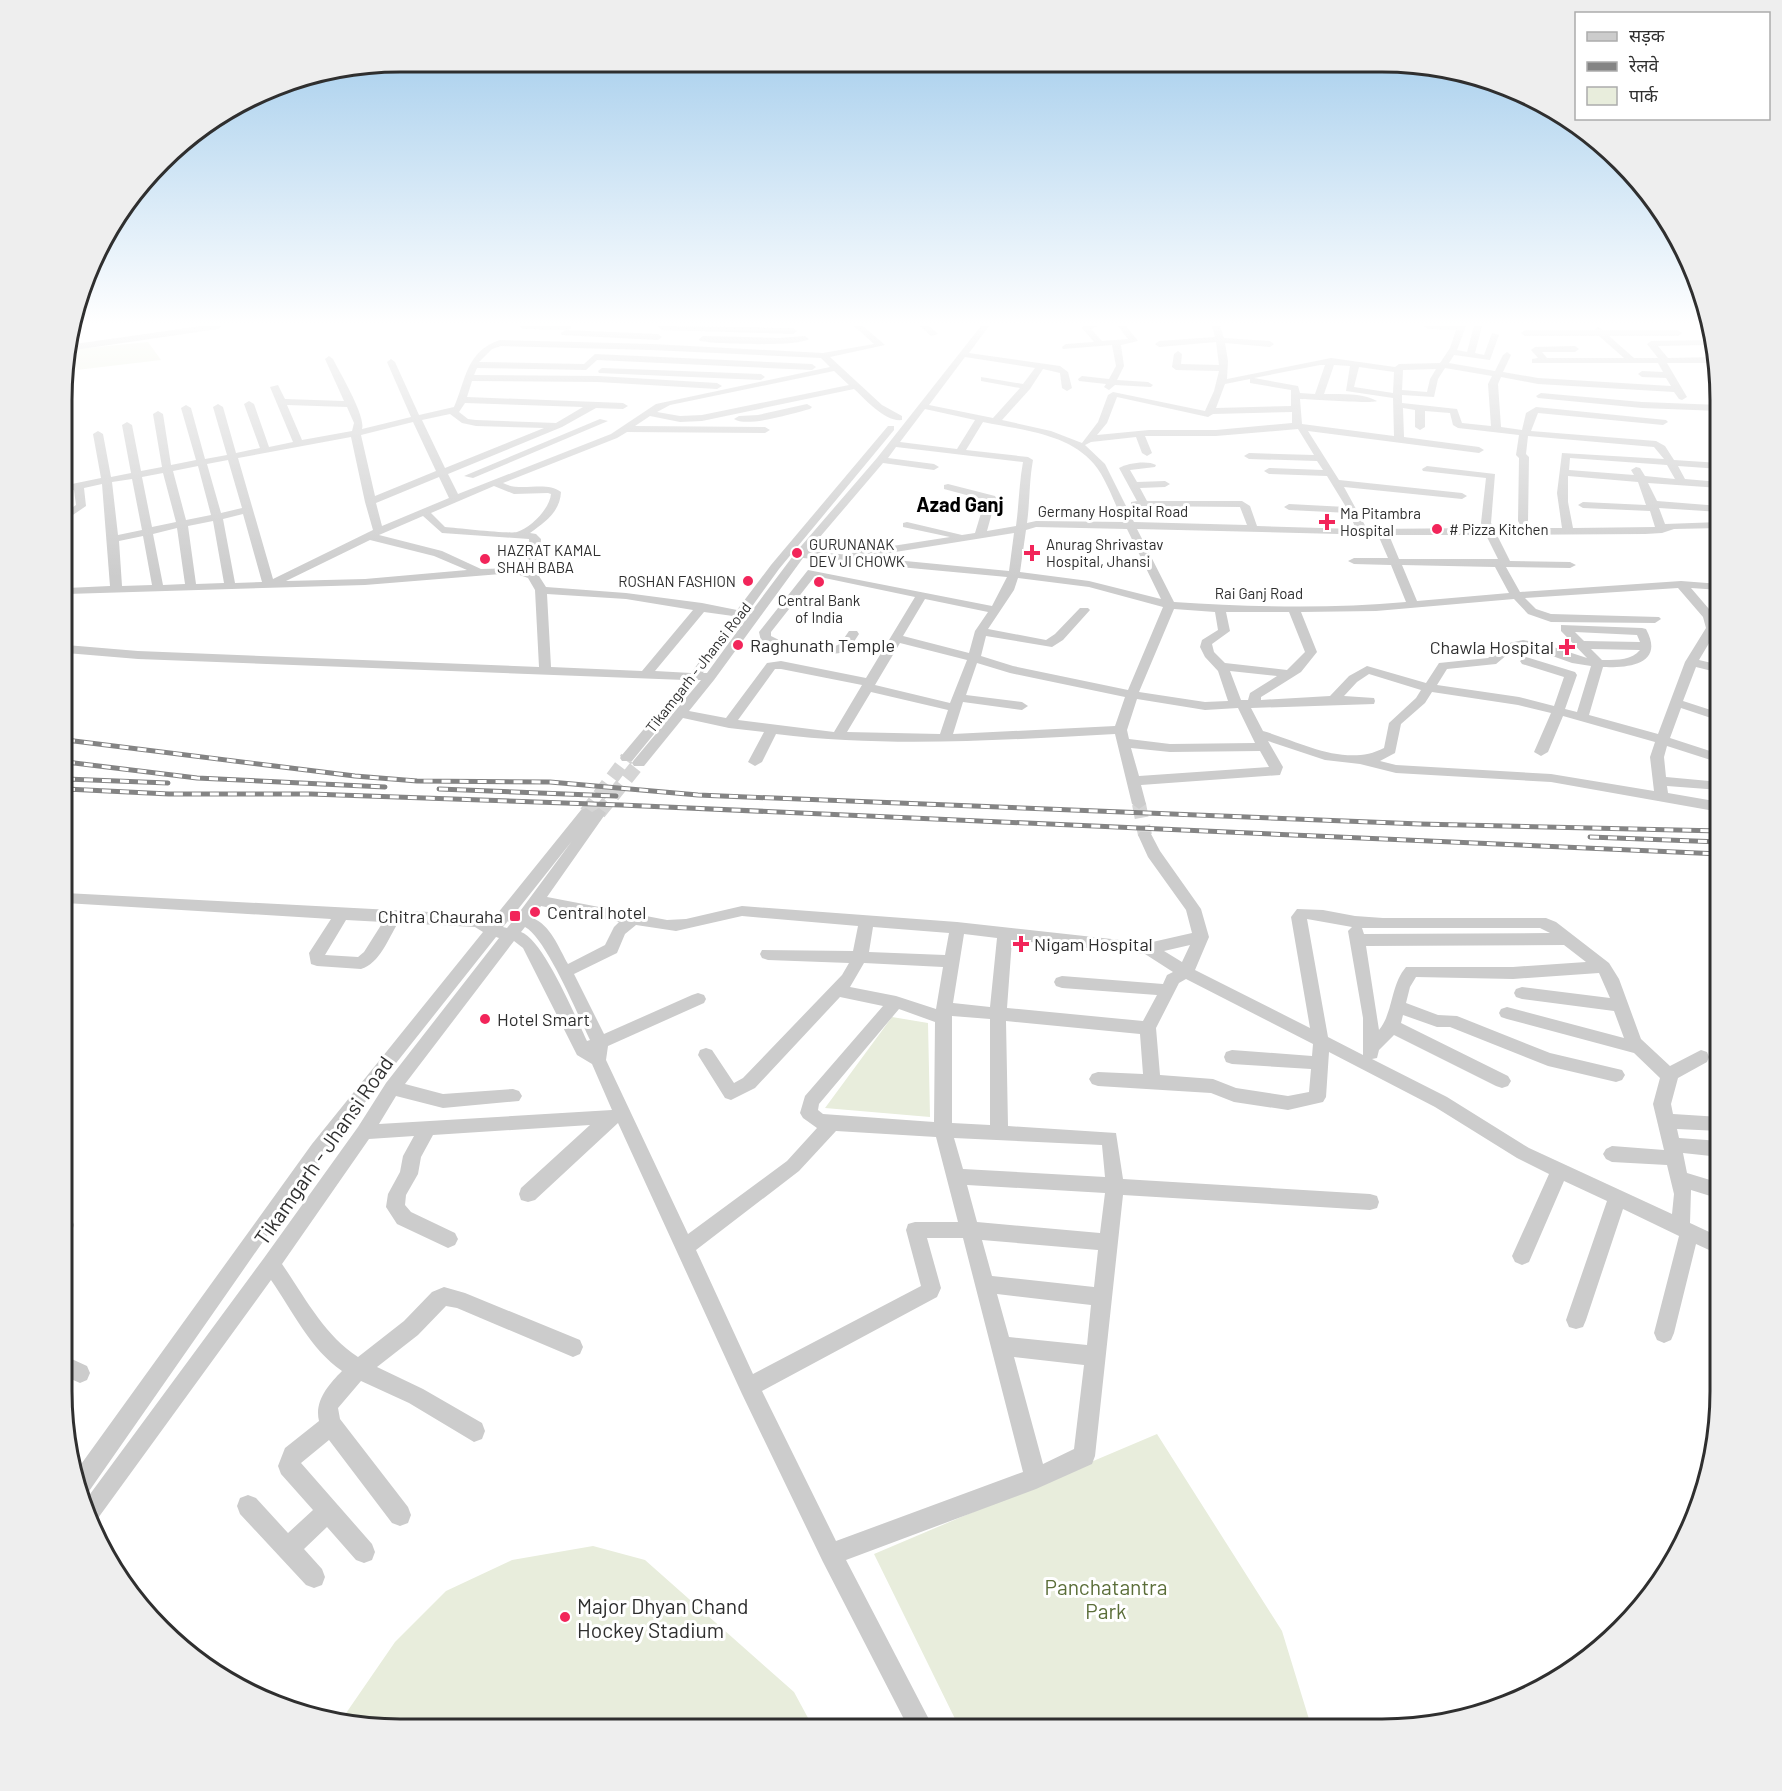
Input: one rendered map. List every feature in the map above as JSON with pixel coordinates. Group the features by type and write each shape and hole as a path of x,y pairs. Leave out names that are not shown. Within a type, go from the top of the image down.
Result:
{"street":[{"path":"186,410 217,516 230,586"},
{"path":"219,410 270,585"},
{"path":"251,410 265,450"},
{"path":"286,410 299,444"},
{"path":"353,410 359,423 356,448 367,480 375,534"},
{"path":"412,410 455,499"},
{"path":"72,487 417,421 458,410"},
{"path":"370,502 560,425 586,410"},
{"path":"631,410 644,416 680,419 758,418 796,410"},
{"path":"270,585 424,512 627,429 656,410"},
{"path":"715,417 749,410"},
{"path":"884,410 899,418"},
{"name":"Tikamgarh - Jhansi Road","path":"627,758 694,677 775,567 908,410"},
{"path":"639,763 710,677 800,554 880,460 919,410"},
{"path":"940,410 1085,442 1139,435 1216,433 1299,426 1479,450"},
{"path":"996,421 1006,410"},
{"path":"1085,442 1102,423 1108,410"},
{"path":"1187,410 1208,414 1210,411 1271,410"},
{"path":"1296,410 1299,426 1337,483 1364,532"},
{"path":"1398,410 1399,438"},
{"path":"1420,410 1420,427"},
{"path":"1438,410 1454,411 1459,426 1496,429 1529,422 1662,425"},
{"path":"1495,410 1496,429"},
{"path":"1529,532 1524,521 1524,457 1521,454 1534,410"},
{"path":"482,411 578,414"},
{"path":"453,412 458,418 476,423 560,425"},
{"path":"158,414 167,469 182,524 191,587"},
{"path":"960,452 981,418"},
{"path":"469,476 603,420"},
{"path":"1529,422 1580,430 1652,435"},
{"path":"1529,422 1573,438 1656,444 1662,448 1682,482"},
{"path":"127,426 158,588"},
{"path":"627,429 765,430"},
{"path":"98,434 107,481 116,588"},
{"path":"1139,435 1147,453"},
{"path":"1568,531 1562,513 1561,497 1565,455 1573,438"},
{"path":"1085,442 1100,464 1170,605 1132,694 1122,737 1139,804"},
{"path":"516,443 550,462"},
{"path":"891,444 1028,460 1023,488 1026,495 1014,574 1008,590 981,631 974,658 967,671 946,736"},
{"path":"1565,455 1710,465"},
{"path":"1249,456 1321,458"},
{"path":"880,460 934,467"},
{"path":"1629,460 1647,488 1651,506 1662,530"},
{"path":"1151,465 1124,467 1139,504 1244,505 1252,528"},
{"path":"1427,469 1491,476 1486,518 1490,532 1516,596 1533,613 1545,618 1655,619"},
{"path":"1269,471 1330,473"},
{"path":"1563,473 1710,484"},
{"path":"495,483 512,492 545,490 556,492 556,502 550,511 521,534"},
{"path":"1337,483 1462,496"},
{"path":"1133,485 1165,484"},
{"path":"72,512 81,506 79,486"},
{"path":"948,487 991,498 980,535"},
{"path":"1186,504 1194,527"},
{"path":"1583,505 1710,509"},
{"path":"1289,507 1353,510"},
{"path":"113,539 248,510"},
{"path":"424,512 442,530 532,536 537,542 535,553 524,571"},
{"name":"Germany Hospital Road","path":"840,558 1036,524 1364,532 1662,530 1677,526 1710,525"},
{"path":"907,525 968,537"},
{"path":"1382,532 1413,604"},
{"path":"375,534 398,544 437,552 479,573"},
{"name":"Rai Ganj Road","path":"800,554 1014,574 1089,585 1170,605 1220,609 1376,608 1682,584 1710,586"},
{"path":"1354,561 1570,565"},
{"path":"790,569 995,610"},
{"path":"72,591 400,581 524,571 539,582 541,590 545,669"},
{"path":"812,572 765,632 765,638 777,643 836,650 844,647 853,634"},
{"path":"454,579 492,574"},
{"path":"1682,584 1710,616"},
{"path":"541,590 626,596 756,616"},
{"path":"838,736 922,595"},
{"path":"646,674 702,606"},
{"path":"1133,781 1275,772 1276,767 1245,705 1221,666 1210,656 1205,647 1206,643 1224,632 1220,609"},
{"path":"1245,705 1254,696 1297,669 1311,652 1294,609"},
{"path":"981,631 1048,644 1059,637 1084,610"},
{"path":"1363,760 1373,760 1390,750 1394,726 1421,700 1441,667 1492,661 1504,648 1511,645 1541,645 1575,660 1598,663 1622,663 1633,661 1645,652 1647,646 1642,632 1565,628 1598,663"},
{"path":"1661,797 1657,757 1691,662 1710,631"},
{"path":"896,638 1047,678 1205,706 1334,700 1369,701"},
{"path":"1580,645 1647,646"},
{"path":"72,649 162,656 710,677"},
{"path":"1526,662 1570,674 1558,712 1541,752"},
{"path":"1691,662 1710,667"},
{"path":"1582,718 1598,663"},
{"path":"729,724 771,666 781,665 956,703 1022,706"},
{"path":"1221,666 1288,675"},
{"path":"1334,700 1353,680 1367,670 1429,688 1505,698 1638,732 1710,756"},
{"path":"1675,702 1710,714"},
{"path":"679,713 729,724 838,736 1122,737 1170,748 1280,740 1313,753 1363,760 1396,769 1551,778 1710,805"},
{"path":"755,762 772,729"},
{"path":"1660,781 1710,785"},
{"name":"Tikamgarh - Jhansi Road","path":"84,1479 318,1149 592,813 537,900 501,925 364,1132 94,1508"},
{"path":"1145,835 1153,853 1193,909 1201,937 1186,972 1173,979 1148,1028 1152,1081"},
{"path":"72,898 501,925 533,924 565,972 616,1116 685,1247 749,1388 831,1554 917,1719"},
{"path":"537,900 673,926 719,913 742,911 957,928 1148,949 1201,937"},
{"path":"1098,1079 1213,1086 1234,1095 1288,1103 1317,1097 1321,1042 1299,917 1302,913 1354,922 1400,925 1541,922 1551,926 1603,967 1611,979 1629,1032 1637,1047 1664,1067 1669,1075 1670,1083 1662,1104 1681,1179 1684,1229 1664,1334"},
{"path":"341,915 317,953 317,960 361,963 370,956 393,918"},
{"path":"565,972 612,949 619,931 634,918"},
{"path":"706,1055 730,1092 734,1093 756,1077 848,979 860,957 867,920"},
{"path":"1354,922 1371,1018 1370,1067"},
{"path":"501,925 522,938 534,951 594,1051"},
{"path":"957,928 944,1013 943,1129 1036,1478"},
{"path":"999,1132 998,1013 1005,933"},
{"path":"1358,940 1568,939"},
{"path":"1148,949 1186,972 1441,1102 1523,1153 1710,1241"},
{"path":"768,954 952,961"},
{"path":"1372,1046 1387,1036 1406,979 1412,971 1513,974 1603,967"},
{"path":"1062,982 1167,990"},
{"path":"839,991 944,1013 998,1013 1065,1023 1148,1028"},
{"path":"1522,993 1621,1006"},
{"path":"594,1051 698,999"},
{"path":"831,1554 1036,1478 1084,1456 1104,1297 1115,1186 1110,1138 831,1124 819,1121 809,1113 811,1101 896,1002"},
{"path":"1398,1006 1437,1021 1450,1021 1548,1059 1616,1075"},
{"path":"1507,1013 1637,1047"},
{"path":"1392,1026 1502,1081"},
{"path":"1232,1057 1320,1063"},
{"path":"1669,1075 1701,1057"},
{"path":"392,1088 443,1101 513,1096"},
{"path":"364,1132 616,1116"},
{"path":"528,1194 616,1116"},
{"path":"1666,1121 1710,1123"},
{"path":"685,1247 793,1166 831,1124"},
{"path":"428,1128 412,1156 409,1174 397,1194 394,1206 404,1218 448,1239"},
{"path":"1612,1155 1710,1149"},
{"path":"1522,1256 1559,1171"},
{"path":"955,1176 1370,1203"},
{"path":"1681,1179 1710,1188"},
{"path":"1576,1320 1617,1198"},
{"path":"749,1388 930,1291 932,1288 915,1230 969,1230 1109,1242"},
{"path":"271,1264 336,1355 358,1369 416,1396 474,1431"},
{"path":"984,1284 1104,1297"},
{"path":"400,1515 331,1425 328,1416 330,1402 358,1369 409,1330 437,1300 444,1296 459,1299 573,1347"},
{"path":"1000,1346 1096,1356"},
{"path":"331,1425 293,1456 290,1466 364,1552"},
{"path":"248,1506 314,1577"},
{"path":"288,1549 328,1511"}],"green space":[{"path":"892,1017 928,1023 930,1117 825,1108"},
{"name":"Panchatantra Park","path":"1157,1434 1282,1631 1309,1719 955,1719 874,1554"},
{"name":"Major Dhyan Chand Hockey Stadium","path":"593,1546 645,1560 794,1692 809,1719 400,1719 345,1714 395,1642 446,1591 512,1560"}],"tunnel":[{"path":"586,813 627,758"},
{"path":"599,813 639,763"},
{"path":"1139,804 1145,835"}],"railway":[{"path":"72,741 355,776 417,781 550,782 698,795 1420,824 1710,831"},
{"path":"72,763 197,778 385,787"},
{"path":"72,779 168,783"},
{"path":"72,789 169,794 311,794 621,805 1710,854"},
{"path":"439,789 616,796"},
{"path":"1590,837 1710,842"}],"place":[{"name":"Ma Pitambra Hospital","path":"1327,522"},
{"name":"# Pizza Kitchen","path":"1437,529"},
{"name":"GURUNANAK DEV JI CHOWK","path":"797,553"},
{"name":"Anurag Shrivastav Hospital, Jhansi","path":"1032,553"},
{"name":"HAZRAT KAMAL SHAH BABA","path":"485,559"},
{"name":"ROSHAN FASHION","path":"748,581"},
{"name":"Central Bank of India","path":"819,582"},
{"name":"Raghunath Temple","path":"738,645"},
{"name":"Chawla Hospital","path":"1567,647"},
{"name":"Central hotel","path":"535,912"},
{"name":"Chitra Chauraha","path":"515,916"},
{"name":"Nigam Hospital","path":"1021,944"},
{"name":"Hotel Smart","path":"485,1019"},
{"name":"Major Dhyan Chand Hockey Stadium","path":"565,1617"}],"district":[{"name":"Azad Ganj","path":"960,504"}]}
